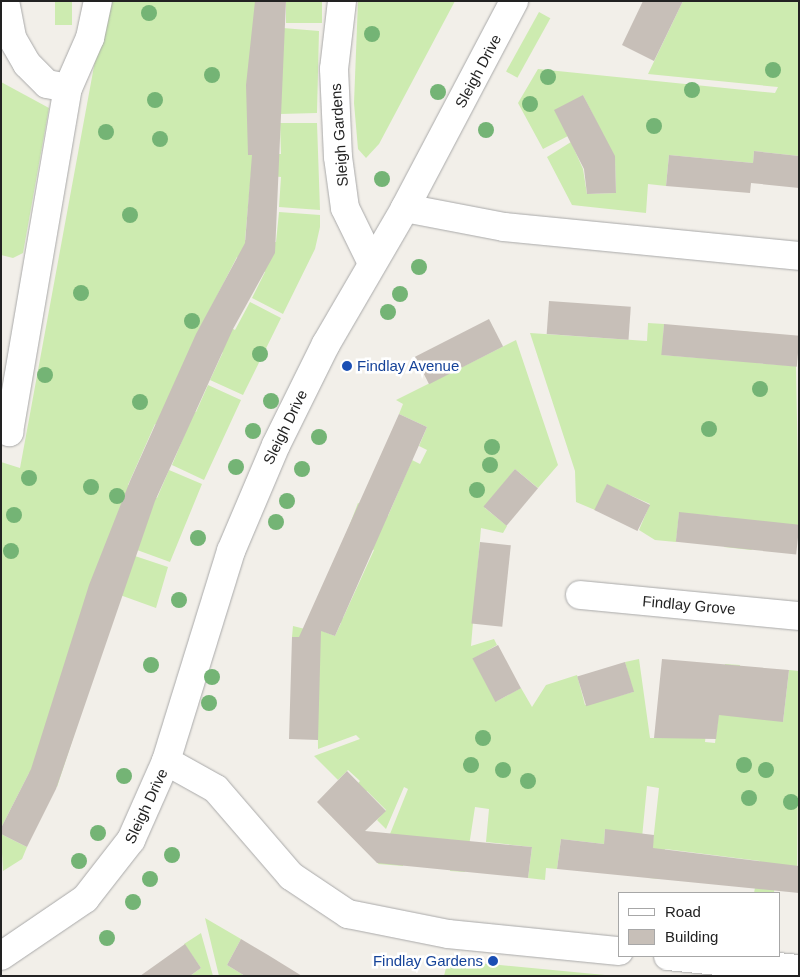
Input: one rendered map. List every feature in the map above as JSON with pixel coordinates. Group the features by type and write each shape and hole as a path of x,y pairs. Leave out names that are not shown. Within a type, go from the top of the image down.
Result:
{"street":[{"path":"5,1 12,38 27,64 48,84 68,88"},
{"path":"1,429 9,432 10,364 44,214 68,88 90,38 98,1"},
{"name":"Sleigh Gardens","path":"342,1 334,69 338,157 346,208 372,263"},
{"name":"Sleigh Drive","path":"1,956 71,910 108,875 138,827 166,761 212,605 252,497 326,344 405,208 514,1"},
{"path":"405,208 504,227 799,256"},
{"name":"Findlay Grove","path":"580,595 799,616"},
{"path":"166,761 216,790 291,876 348,914 448,934 618,951"},
{"path":"679,957 799,968"}],"green space":[{"path":"55,1 72,1 72,25 55,25"},
{"path":"106,1 255,1 283,28 319,31 317,113 280,114 248,155 281,154 280,123 317,123 320,210 279,207 281,177 251,174 245,240 276,242 279,212 320,215 320,227 315,249 283,314 252,298 265,272 237,257 207,315 235,330 250,302 281,318 243,395 210,380 223,352 168,400 196,412 208,385 241,400 204,480 172,465 184,436 155,424 128,485 157,498 169,470 202,484 170,562 137,550 135,556 168,567 156,608 120,595 57,787 29,773 1,828 1,462 20,468"},
{"path":"286,1 322,1 322,23 286,23"},
{"path":"358,1 455,1 379,144 366,158 358,149 354,103"},
{"path":"683,1 799,1 799,156 754,151 753,163 669,155 666,186 648,184 646,213 572,205 547,157 571,142 583,169 587,194 616,193 615,159 583,95 568,136 543,149 518,103 538,69 775,93 778,87 648,74"},
{"path":"539,12 550,18 517,78 506,71"},
{"path":"1,82 49,108 23,253 13,258 1,255"},
{"path":"648,323 664,324 662,355 737,361 740,331 760,333 757,363 796,366 799,524 751,550 724,547 727,517 679,513 676,542 655,540 639,530 650,504 607,485 595,510 576,502 575,471 530,333 647,341"},
{"path":"516,340 558,465 538,488 515,469 485,508 507,526 503,533 481,528 471,646 494,639 497,645 473,659 497,701 521,688 532,707 546,685 577,675 585,705 633,692 625,662 639,659 650,738 666,738 708,716 705,742 715,743 725,664 740,665 737,696 783,722 789,670 799,671 797,874 776,872 774,892 754,892 760,861 665,849 661,879 649,878 659,788 647,786 641,848 605,829 604,844 561,839 557,869 546,868 545,880 528,878 532,847 486,842 489,809 475,807 465,872 450,871 453,840 406,836 403,866 378,864 408,789 404,787 386,829 377,820 386,810 367,791 358,801 350,792 360,781 348,770 338,780 314,756 360,739 356,735 318,749 317,637 292,637 293,626 305,629 307,625 335,636 341,623 312,611 315,605 343,618 374,550 345,537 358,503 388,516 412,460 420,464 427,450 419,446 427,427 399,414 403,404 396,400"},
{"path":"1,834 27,847 22,859 3,871"},
{"path":"205,918 241,939 227,965 245,976 219,976"},
{"path":"201,933 213,976 190,976 201,968 184,944"},
{"path":"448,960 605,975 605,976 444,976"}],"building":[{"path":"255,1 286,1 275,253 233,329 155,501 56,789 27,847 1,834 1,828 31,769 89,585 130,481 196,334 245,243 252,155 248,155 246,85"},
{"path":"643,1 683,1 654,61 622,45"},
{"path":"583,95 615,156 616,193 587,194 584,169 554,110"},
{"path":"754,151 799,156 799,188 751,183 750,193 666,186 669,155 753,163"},
{"path":"549,301 631,307 628,340 547,334"},
{"path":"489,319 503,347 429,384 415,357"},
{"path":"664,324 799,336 797,367 661,355"},
{"path":"399,414 427,427 335,636 321,631 318,740 289,739 292,637 299,637"},
{"path":"515,469 538,488 506,526 484,507"},
{"path":"607,484 650,505 637,531 594,510"},
{"path":"679,512 799,525 796,554 676,542"},
{"path":"480,542 511,545 502,627 471,624"},
{"path":"498,645 521,688 495,702 472,659"},
{"path":"662,659 789,670 783,722 719,715 716,739 654,738"},
{"path":"625,662 634,692 586,706 577,677"},
{"path":"347,771 386,811 365,831 532,847 528,878 377,863 317,802"},
{"path":"605,829 654,835 653,848 799,866 799,893 557,869 561,839 604,844"},
{"path":"241,939 302,976 245,976 227,965"},
{"path":"185,944 201,968 190,976 140,976"}],"place":[{"name":"Findlay Avenue","path":"347,366"},
{"name":"Findlay Gardens","path":"493,961"}]}
